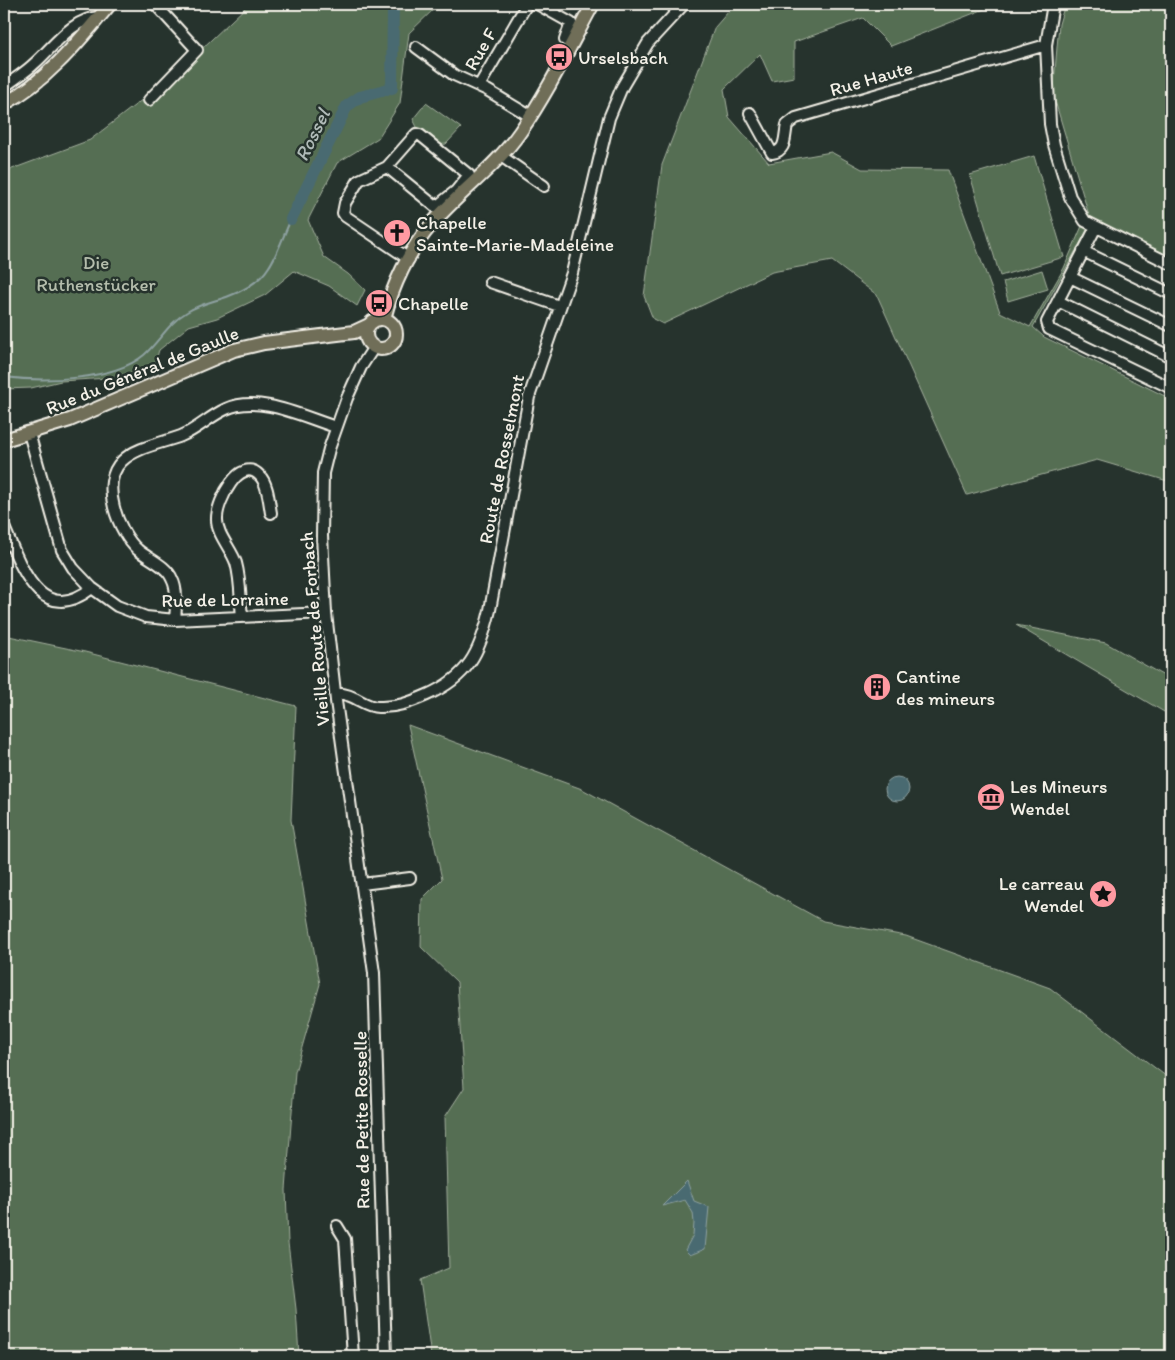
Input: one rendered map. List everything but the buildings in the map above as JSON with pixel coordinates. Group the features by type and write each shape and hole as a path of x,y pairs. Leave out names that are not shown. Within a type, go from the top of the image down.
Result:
{"main road":[{"path":"4,104 46,73 110,4"},
{"path":"384,319 389,301 409,259 432,224 458,193 501,156 530,116 593,4"},
{"path":"378,319 384,319 393,325 396,336 390,346 385,348 370,337 378,319"},
{"name":"Rue du Général de Gaulle","path":"4,440 96,410 234,350 264,343 354,332 370,337"}],"street":[{"path":"149,100 197,50 155,4"},
{"name":"Rue F","path":"479,86 527,4"},
{"path":"537,4 572,23 565,40 571,43"},
{"name":"Route de Rosselmont","path":"335,694 350,695 376,708 407,704 453,682 465,670 477,653 484,637 490,610 529,396 572,273 609,118 622,87 648,43 684,4"},
{"path":"1053,4 1046,44 1050,124 1054,145 1070,198 1084,221 1171,264"},
{"path":"4,87 34,64 75,26 90,18 99,17"},
{"name":"Rue Haute","path":"750,113 772,153 778,152 784,147 787,125 796,118 1046,44"},
{"path":"416,47 454,75 479,86 530,116"},
{"path":"387,167 436,207 458,193 469,175 420,134 416,134 387,167 358,180 344,204 343,213 348,219 409,259"},
{"path":"501,156 544,186"},
{"path":"1096,227 1047,322 1049,329 1171,388"},
{"path":"1083,251 1171,294"},
{"path":"1070,276 1171,326"},
{"path":"490,282 560,306"},
{"path":"1058,301 1171,357"},
{"name":"Vieille Route de Forbach","path":"341,739 326,613 322,536 323,472 336,427 361,367 370,337"},
{"path":"175,620 175,586 172,576 129,540 116,515 113,500 113,477 122,461 131,454 197,428 215,415 239,405 252,403 287,411 336,427"},
{"name":"Rue de Lorraine","path":"30,433 62,550 73,568 92,588 117,606 138,614 175,620 326,613"},
{"path":"242,617 239,576 232,552 218,526 218,506 234,478 244,471 253,471 260,476 264,483 271,513"},
{"path":"4,527 26,575 39,592 53,602 68,602 92,588"},
{"name":"Rue de Petite Rosselle","path":"341,739 373,956 376,996 386,1356"},
{"path":"362,884 410,878"},
{"path":"337,1226 345,1239 353,1356"}],"green space":[{"name":"Die Ruthenstücker","path":"249,4 449,4 436,7 409,33 400,103 378,138 337,163 308,220 324,257 348,274 365,290 357,306 329,286 294,271 265,295 217,318 189,326 159,350 155,363 139,372 108,378 61,381 31,388 4,389 4,172 90,140 174,75"},
{"path":"735,4 997,4 891,46 863,18 794,42 794,77 772,81 760,54 724,89 729,117 769,163 831,152 862,169 948,170 1000,312 1030,327 1064,268 1088,212 1053,94 1059,24 1065,4 1171,4 1171,266 1088,229 1033,327 1044,337 1171,399 1171,482 1097,460 967,495 877,295 832,261 772,272 663,324 653,319 644,296 662,165 715,27"},
{"path":"426,103 461,128 446,144 437,145 420,133 413,119"},
{"path":"1034,156 1064,257 1000,276 970,175"},
{"path":"1042,270 1048,289 1008,301 1003,282"},
{"path":"1016,625 1106,643 1171,680 1171,716"},
{"path":"4,635 85,652 296,706 291,820 320,984 295,1072 286,1190 288,1243 296,1309 299,1356 4,1356"},
{"path":"408,725 582,789 823,921 906,936 1050,988 1171,1080 1171,1356 431,1356 420,1280 449,1268 445,1117 464,1088 457,982 421,947 422,899 442,879"}],"water":[{"path":"897,777 905,781 909,789 905,797 897,801 889,797 885,789 889,781"},
{"path":"687,1181 694,1201 709,1207 705,1249 690,1255 685,1250 693,1235 693,1213 685,1200 662,1206"}],"waterway":[{"name":"Rossel","path":"291,219 347,106 360,97 392,88 393,4"},
{"path":"4,377 20,379 77,378 96,375 131,364 150,350 180,316 192,309 243,290 263,275 270,266 291,219"}],"place":[{"name":"Urselsbach","path":"559,57"},
{"name":"Chapelle Sainte-Marie-Madeleine","path":"397,233"},
{"name":"Chapelle","path":"379,303"},
{"name":"Cantine des mineurs","path":"877,687"},
{"name":"Les Mineurs Wendel","path":"991,797"},
{"name":"Le carreau Wendel","path":"1103,894"}]}
